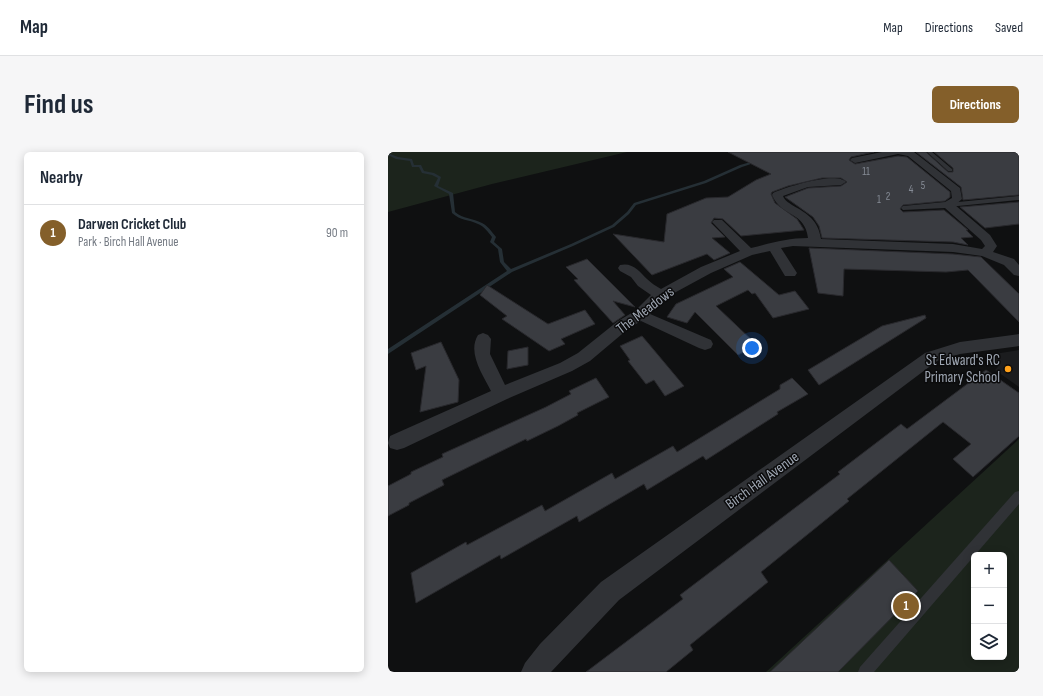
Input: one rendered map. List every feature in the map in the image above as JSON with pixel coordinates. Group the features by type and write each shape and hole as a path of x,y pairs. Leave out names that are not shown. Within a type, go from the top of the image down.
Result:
{"street":[{"path":"855,160 896,152"},
{"path":"900,152 911,154 956,190 957,198 948,205 907,208"},
{"path":"815,242 813,227 801,215 780,202 777,195 799,185 841,182"},
{"path":"948,205 986,238 990,246 985,253 1009,262 1019,272"},
{"path":"718,222 748,252"},
{"name":"The Meadows","path":"397,442 501,394 566,367 640,315 660,295 706,270 748,252 793,242 815,242 910,245 953,248 985,253"},
{"path":"773,246 790,273"},
{"path":"625,268 636,274 643,283 660,295"},
{"path":"640,315 705,344"},
{"path":"483,339 482,354 501,394"},
{"name":"Birch Hall Avenue","path":"534,672 550,653 610,591 931,357 960,348 1019,340"}],"lane":[{"path":"929,152 950,170"},
{"path":"948,205 1019,198"},
{"path":"865,672 1019,496"}],"shaded area":[{"path":"388,152 627,152 492,184 388,212"},
{"name":"St Edward's RC Primary School","path":"1019,350 1019,387 995,370 998,367 988,355"},
{"path":"1019,439 1019,672 766,672"}],"building":[{"path":"728,152 874,152 851,157 849,160 855,164 898,156 907,157 950,192 950,197 945,201 903,205 900,209 903,212 944,210 968,230 966,230 973,237 961,238 968,245 953,242 822,238 819,226 813,217 785,197 808,188 841,186 847,182 841,178 822,178 788,186 772,192 771,194 775,203 797,219 804,230 741,236 723,219 714,218 711,223 725,237 712,238 730,253 714,260 707,254 652,275 613,234 664,242 667,214 706,198 728,197 756,180 771,174"},
{"path":"916,152 926,152 948,172 953,172 953,168 934,152 1019,152 1019,195 963,200 961,187"},
{"path":"1019,202 1019,224 985,228 960,207"},
{"path":"809,248 953,254 981,257 1019,294 1019,322 968,270 946,272 844,269 843,296 818,293"},
{"path":"587,259 635,307 613,301 625,315 613,323 574,280 578,279 566,267"},
{"path":"740,262 779,295 795,291 809,309 773,318 755,293 752,294 748,290 716,306 757,345 738,355 695,312 687,323 667,317 676,304 733,277 724,269"},
{"path":"487,285 548,324 585,310 595,324 561,339 565,344 549,351 502,319 507,316 480,295"},
{"path":"925,315 926,318 819,385 808,370 882,326"},
{"path":"642,336 684,386 665,396 654,380 646,384 628,361 630,360 620,346"},
{"path":"441,342 459,380 458,402 420,412 426,366 416,370 411,353"},
{"path":"528,347 528,365 507,369 508,351"},
{"path":"986,370 1019,393 1019,436 973,477 953,459 971,444 943,422 847,499 849,501 761,572 768,582 690,645 693,650 666,672 586,672 683,599 680,595 840,474 838,472 901,424 907,429"},
{"path":"596,378 609,397 577,413 578,415 558,426 527,441 526,439 442,480 444,485 409,503 409,505 388,516 388,486 411,474 411,472 443,457 442,454 546,407 571,394 569,391"},
{"path":"792,378 808,394 777,412 778,414 706,460 703,456 647,490 644,484 579,522 577,516 501,559 500,555 416,603 411,573 466,542 467,545 542,505 545,511 612,473 615,479 673,446 677,452 780,389 780,385"},
{"path":"889,560 918,591 838,672 770,672"}],"waterway":[{"path":"388,154 397,158 411,160 413,166 420,166 423,172 433,174 440,178 436,186 451,193 453,212 463,219 480,223 488,229 494,237 492,242 500,249 502,262 510,271"},
{"path":"510,271 613,226 628,213 635,204 705,182 741,166 758,161"},
{"path":"388,352 510,271"}],"place":[{"name":"St Edward's RC Primary School","path":"1008,369"},
{"name":"Darwen Cricket Club","path":"906,606"}]}
